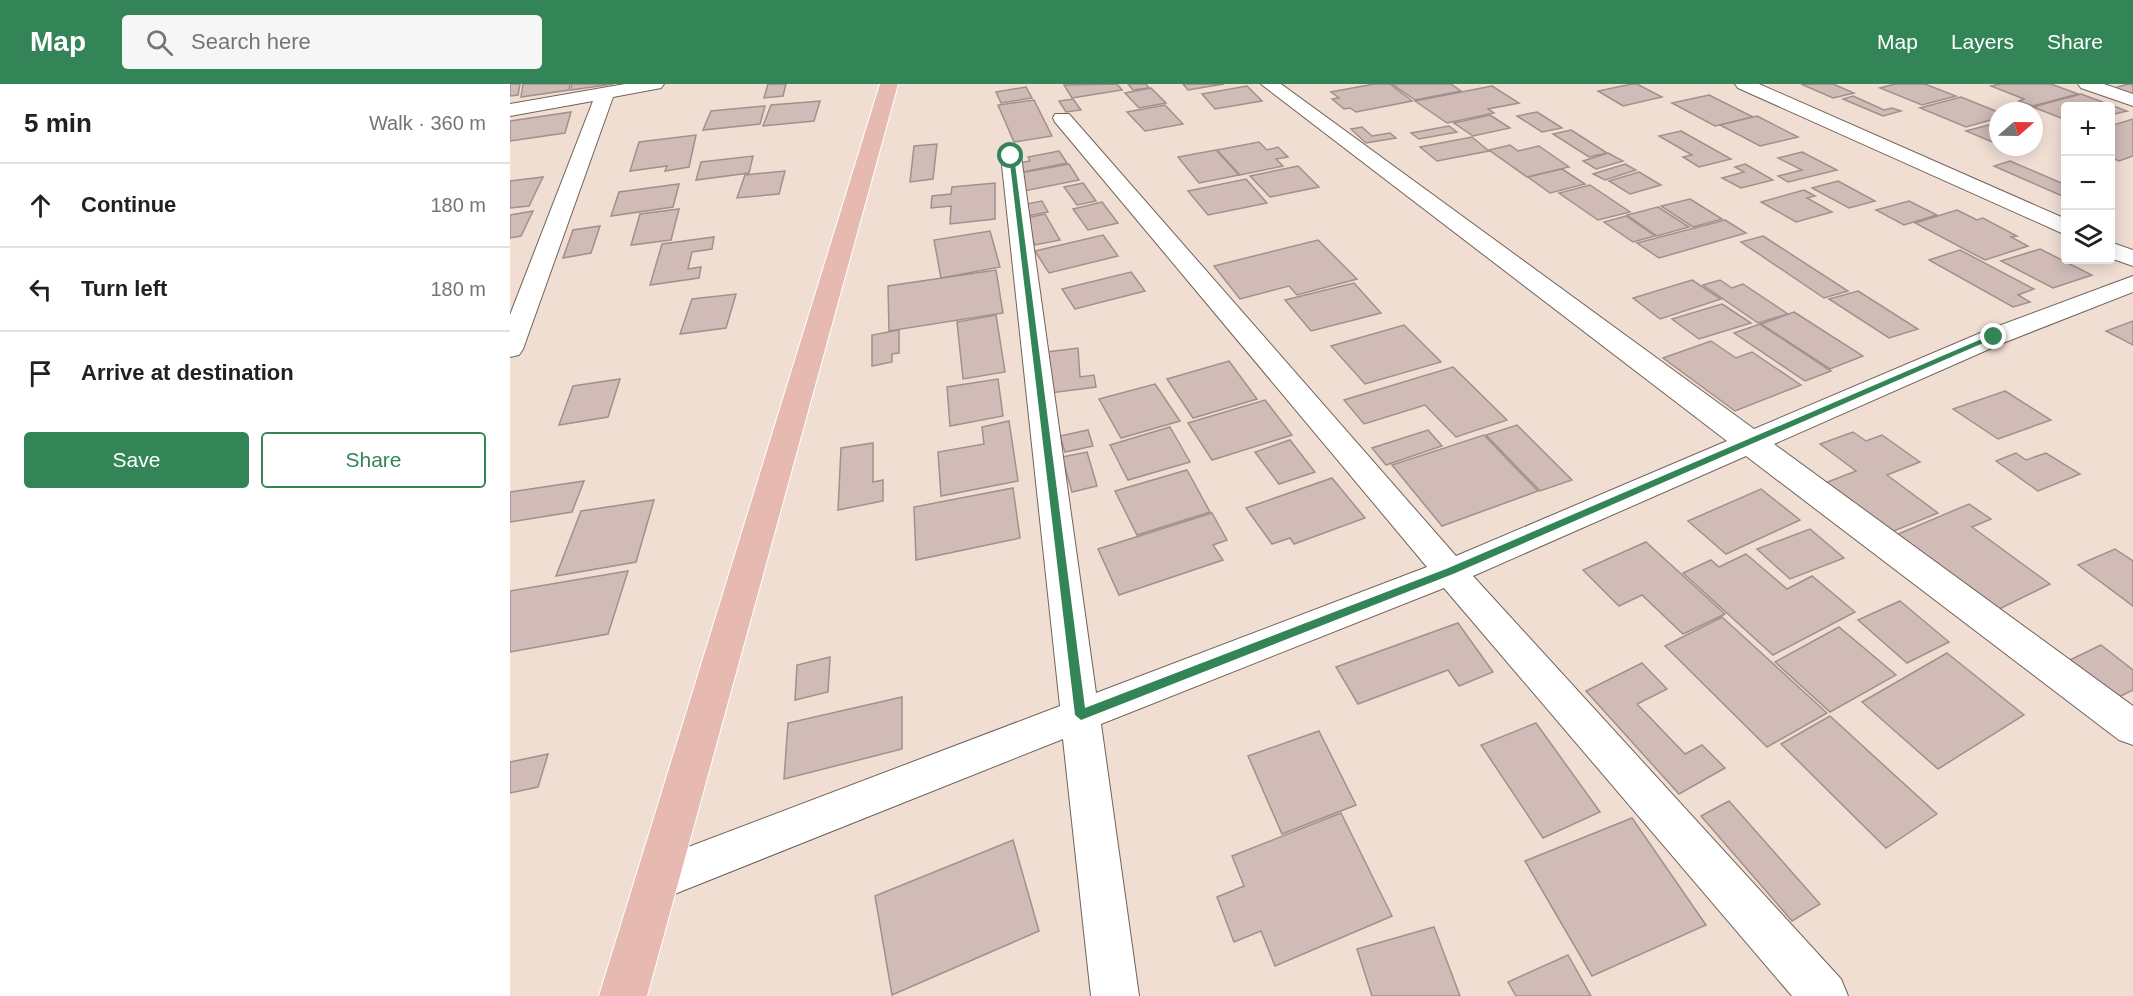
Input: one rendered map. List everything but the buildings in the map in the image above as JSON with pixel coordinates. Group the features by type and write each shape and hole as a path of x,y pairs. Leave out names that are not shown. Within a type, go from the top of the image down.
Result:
{"main road":[{"path":"622,996 889,84"}],"street":[{"path":"510,110 655,84"},
{"path":"1270,84 2133,728"},
{"path":"1744,84 2061,226"},
{"path":"2086,84 2133,100"},
{"path":"510,349 605,93"},
{"path":"1062,118 1450,572 1824,996"},
{"path":"1011,156 1115,996"},
{"path":"2115,251 2133,259"},
{"path":"657,880 1450,572 1994,337 2133,283"}],"route":[{"path":"1011,156 1081,715 1450,572 1994,337"}]}
